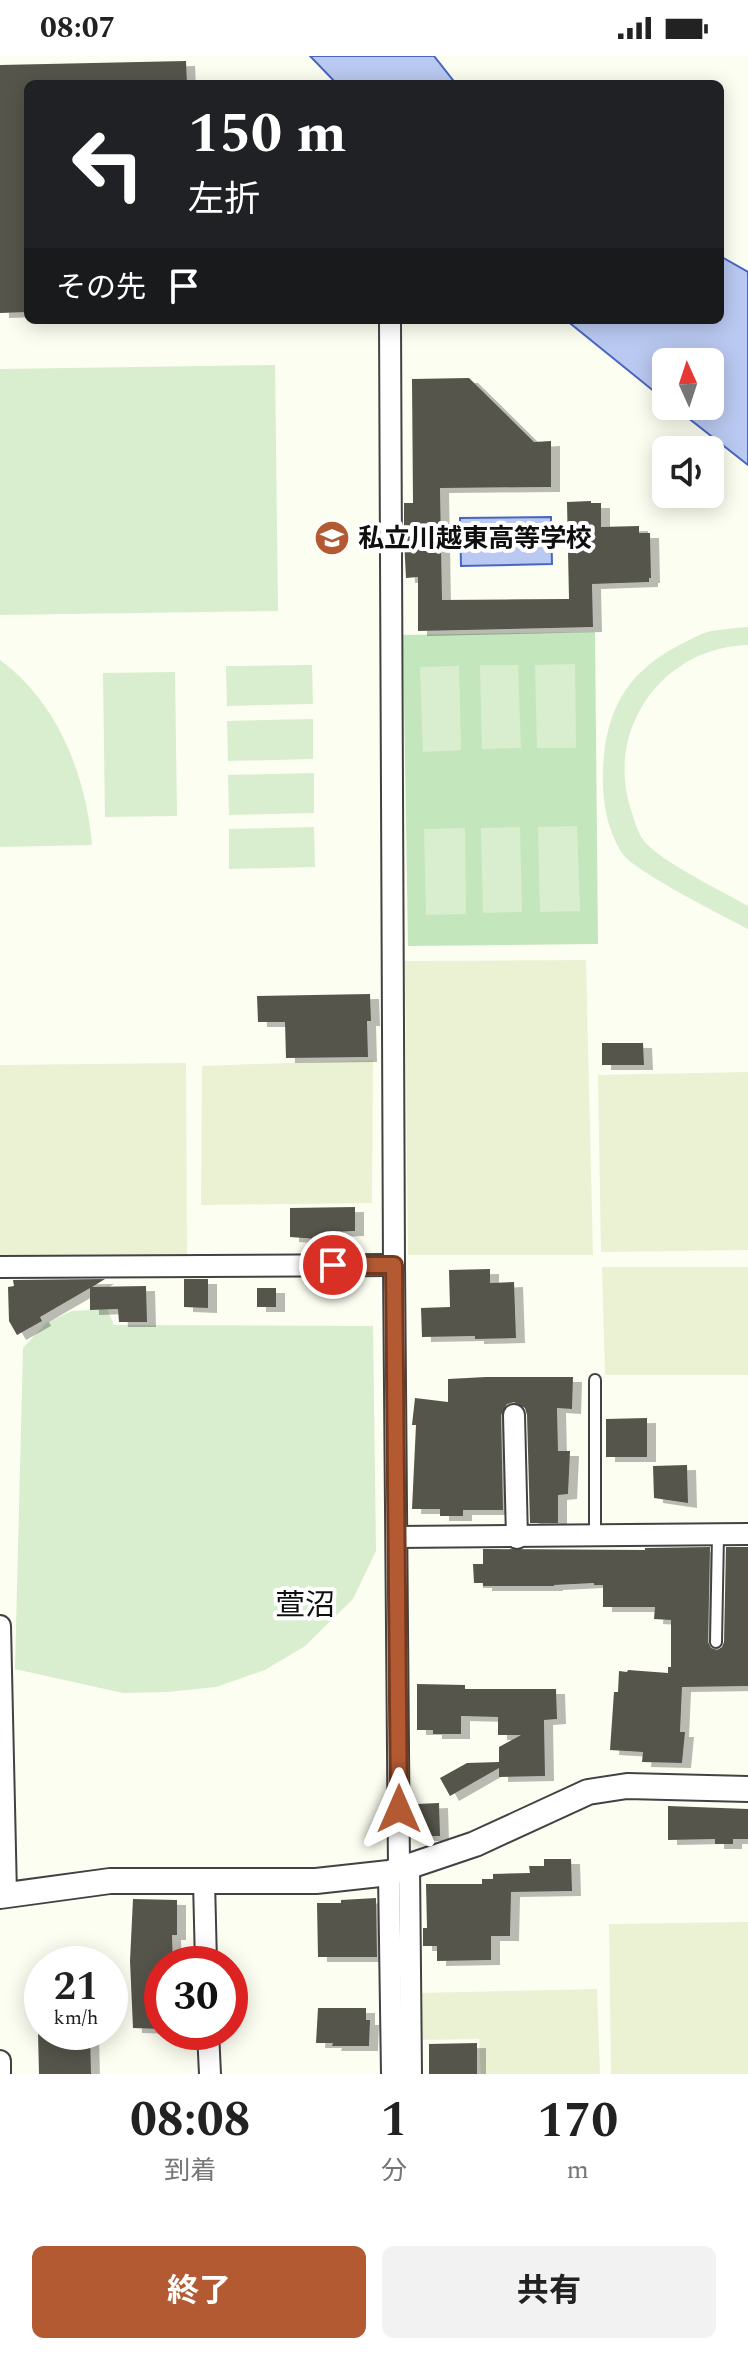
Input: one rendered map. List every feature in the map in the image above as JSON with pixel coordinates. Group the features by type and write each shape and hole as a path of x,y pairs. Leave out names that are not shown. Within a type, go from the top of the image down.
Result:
{"street":[{"path":"390,324 399,1870 400,1940 411,2074"},
{"path":"0,1267 394,1265"},
{"path":"514,1415 517,1538"},
{"path":"397,1537 748,1534"},
{"path":"0,1626 3,1896 110,1881 316,1881 399,1870 475,1844 588,1792 627,1786 748,1789"},
{"path":"204,1881 206,1946"},
{"path":"392,2074 400,1940"},
{"path":"209,2050 210,2074"},
{"path":"0,2061 0,2074"}],"lane":[{"path":"595,1380 595,1537"},
{"path":"716,1642 718,1535"}],"green space":[{"path":"275,365 278,611 0,615 0,369"},
{"path":"748,627 748,645 718,649 691,660 667,676 648,697 635,721 626,748 625,777 630,807 644,841 678,867 748,906 748,929 660,882 622,853 609,823 603,781 605,750 613,715 629,685 641,672 672,649 701,634"},
{"path":"595,632 598,944 408,946 403,635"},
{"path":"0,660 38,697 66,742 83,793 92,845 0,847"},
{"path":"575,664 576,748 537,748 535,665"},
{"path":"312,665 313,704 227,706 226,666"},
{"path":"480,665 518,665 521,748 482,749"},
{"path":"459,666 461,750 423,752 420,667"},
{"path":"175,672 177,816 105,817 103,673"},
{"path":"313,719 313,759 228,761 227,721"},
{"path":"314,773 314,813 229,815 228,775"},
{"path":"577,826 580,911 540,912 538,827"},
{"path":"314,827 315,867 229,869 229,829"},
{"path":"520,827 522,912 483,913 481,828"},
{"path":"465,828 466,914 426,915 424,829"},
{"path":"586,960 593,1255 408,1255 405,961"},
{"path":"373,1060 372,1203 201,1205 202,1066"},
{"path":"186,1063 187,1256 0,1259 0,1065"},
{"path":"748,1072 748,1250 601,1252 598,1075"},
{"path":"602,1267 748,1267 748,1375 605,1375"},
{"path":"107,1309 114,1325 373,1326 376,1551 353,1599 305,1646 265,1670 216,1687 123,1693 15,1669 23,1348 46,1323 72,1311"},
{"path":"748,1922 748,2074 611,2074 609,1924"},
{"path":"597,1989 600,2074 481,2074 479,2039 417,2040 418,1993"}],"water":[{"path":"310,56 434,56 453,80 333,80"},
{"path":"724,258 748,272 748,465 724,446 724,436 711,436 691,420 724,420 724,348 652,348 652,390 571,324 724,324"},
{"path":"551,517 552,564 461,566 460,518"}],"building":[{"path":"186,61 187,80 24,80 24,312 0,313 0,65"},
{"path":"469,378 534,442 551,441 551,487 440,488 442,600 569,599 567,502 591,501 601,503 601,527 639,526 639,533 650,533 651,578 649,582 592,584 593,627 418,631 418,577 406,578 404,540 404,503 413,503 412,379"},
{"path":"370,994 368,1057 286,1058 285,1022 258,1022 257,996"},
{"path":"602,1043 643,1043 644,1065 602,1065"},
{"path":"355,1207 355,1231 331,1232 331,1240 290,1237 290,1208"},
{"path":"490,1269 490,1283 514,1282 516,1338 422,1337 421,1308 450,1307 449,1270"},
{"path":"105,1279 92,1287 146,1286 147,1322 119,1322 118,1309 90,1310 90,1288 40,1317 42,1321 17,1335 9,1321 8,1287 14,1286 13,1280"},
{"path":"184,1279 208,1279 208,1308 184,1307"},
{"path":"257,1288 276,1288 276,1307 257,1307"},
{"path":"573,1377 572,1409 557,1408 558,1451 570,1451 568,1494 558,1495 558,1523 530,1523 527,1415 525,1408 514,1402 507,1404 501,1415 503,1510 463,1510 463,1516 440,1516 440,1509 412,1509 415,1398 448,1402 448,1379"},
{"path":"647,1418 647,1457 606,1457 606,1419"},
{"path":"687,1465 688,1503 654,1498 653,1466"},
{"path":"710,1547 708,1642 711,1648 717,1650 724,1642 726,1547 748,1547 748,1686 682,1687 680,1732 685,1732 682,1763 642,1762 643,1752 610,1750 614,1692 618,1692 619,1671 668,1673 668,1667 671,1667 671,1620 654,1619 655,1607 603,1607 603,1585 594,1583 483,1586 483,1583 474,1583 473,1564 483,1564 483,1549 645,1550"},
{"path":"417,1684 465,1685 465,1689 556,1689 557,1719 544,1720 545,1776 499,1777 499,1768 450,1796 440,1778 467,1763 499,1762 499,1747 521,1735 498,1735 498,1717 461,1716 461,1734 433,1734 433,1730 417,1730"},
{"path":"439,1803 440,1836 418,1836 417,1804"},
{"path":"668,1806 748,1809 748,1839 733,1839 733,1844 715,1844 715,1839 668,1840"},
{"path":"544,1859 571,1859 572,1891 511,1892 510,1936 491,1936 491,1960 437,1961 437,1946 423,1946 423,1928 427,1928 426,1884 482,1884 482,1879 493,1879 493,1874 530,1873 529,1866 544,1866"},
{"path":"376,1898 377,1957 318,1957 317,1903"},
{"path":"133,1899 177,1900 177,1935 172,1935 172,1946 144,1946 144,2028 133,2028 130,1961"},
{"path":"318,2008 366,2008 366,2020 370,2020 369,2046 316,2043"},
{"path":"477,2043 477,2074 429,2074 429,2044"},
{"path":"38,2050 90,2050 91,2074 39,2074"}],"place":[{"name":"私立川越東高等学校","path":"332,538"}],"district":[{"name":"萱沼","path":"305,1605"}],"route":[{"path":"333,1265 394,1265 399,1809"}]}
